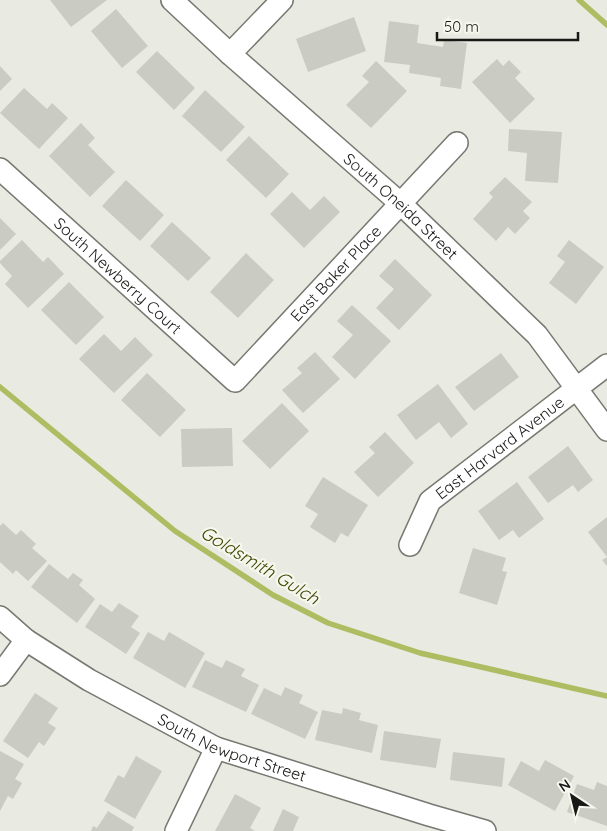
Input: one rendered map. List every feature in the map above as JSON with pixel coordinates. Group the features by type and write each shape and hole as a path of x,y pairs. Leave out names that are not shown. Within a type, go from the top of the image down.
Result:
{"street":[{"name":"South Oneida Street","path":"172,0 230,54 400,203 537,335 607,430"},
{"path":"230,54 282,0"},
{"name":"East Baker Place","path":"235,381 457,143"},
{"name":"South Newberry Court","path":"0,169 235,381"},
{"name":"East Harvard Avenue","path":"410,545 430,501 607,364"},
{"name":"South Newport Street","path":"0,617 26,640 89,680 216,748 426,823 485,831"},
{"path":"0,676 26,640"},
{"path":"176,831 216,748"}],"building":[{"path":"50,0 107,0 71,27"},
{"path":"116,9 148,46 122,68 91,31"},
{"path":"354,17 366,51 308,72 296,39"},
{"path":"389,21 419,25 417,43 443,47 444,40 467,43 461,89 440,86 441,78 409,73 410,65 384,62"},
{"path":"157,51 195,88 174,110 136,72"},
{"path":"497,59 503,66 509,60 521,72 515,78 535,99 510,123 472,82"},
{"path":"376,61 407,91 371,128 346,105 369,82 362,76"},
{"path":"0,66 12,79 0,91"},
{"path":"24,88 47,109 52,103 68,118 39,149 0,113"},
{"path":"205,90 245,127 221,152 182,116"},
{"path":"81,123 95,138 88,145 115,172 90,197 49,156"},
{"path":"509,129 562,132 558,183 525,181 527,153 508,151"},
{"path":"249,136 289,174 266,198 226,160"},
{"path":"505,177 532,202 523,211 530,218 515,234 508,227 496,241 473,219 493,197 489,193"},
{"path":"126,180 164,215 140,241 102,206"},
{"path":"292,192 310,210 324,196 340,212 304,248 270,214"},
{"path":"0,218 16,234 0,250"},
{"path":"172,222 211,258 188,281 150,246"},
{"path":"22,240 43,262 48,257 64,274 28,308 5,284 12,276 0,263"},
{"path":"569,240 604,267 576,304 549,283 565,262 557,256"},
{"path":"246,253 274,280 238,318 210,292"},
{"path":"395,259 432,295 399,330 376,308 394,289 379,276"},
{"path":"69,282 104,317 76,345 41,310"},
{"path":"352,305 391,341 355,379 332,357 353,335 337,321"},
{"path":"104,334 121,351 135,337 153,355 114,393 79,359"},
{"path":"315,352 340,379 303,413 282,390 302,373 297,368"},
{"path":"501,353 519,377 474,411 455,387"},
{"path":"147,373 186,410 160,437 121,400"},
{"path":"438,384 468,424 451,438 439,422 416,440 397,415"},
{"path":"282,403 309,431 270,469 242,441"},
{"path":"232,428 233,466 182,467 181,429"},
{"path":"385,432 414,463 378,497 354,472 375,453 369,447"},
{"path":"568,446 593,480 578,492 573,485 548,503 528,477"},
{"path":"323,477 368,505 348,537 341,533 335,543 310,527 318,514 305,506"},
{"path":"517,482 544,519 519,538 513,530 499,540 478,511"},
{"path":"607,517 607,557 588,532"},
{"path":"3,523 16,535 21,530 36,544 32,548 47,561 28,581 16,570 13,574 0,562 0,526"},
{"path":"473,548 506,558 502,571 507,572 497,605 459,593"},
{"path":"607,557 607,566 602,560"},
{"path":"49,564 68,579 73,573 83,580 79,585 95,599 77,623 31,587"},
{"path":"119,603 139,616 131,627 140,633 126,654 85,627 100,604 112,612"},
{"path":"148,632 164,641 169,632 205,653 185,688 133,658"},
{"path":"205,660 222,668 226,660 245,669 241,676 259,685 246,712 192,687"},
{"path":"285,687 303,695 299,703 318,712 305,739 251,714 264,688 281,696"},
{"path":"35,693 58,708 48,723 56,728 44,746 39,742 28,758 3,741"},
{"path":"343,708 361,713 359,720 378,725 372,753 315,740 322,710 342,714"},
{"path":"384,731 441,739 436,768 380,760"},
{"path":"0,751 24,764 15,779 22,783 13,799 8,796 0,811"},
{"path":"453,752 505,758 502,787 450,780"},
{"path":"136,756 162,771 135,819 104,801 118,775 124,778"},
{"path":"545,760 574,776 555,811 508,785 521,761 539,771"},
{"path":"597,782 607,786 607,826 567,812 577,784 594,790"},
{"path":"235,794 261,808 250,828 255,831 215,831"},
{"path":"283,809 299,817 293,831 273,831"},
{"path":"108,811 134,827 132,831 91,831 93,826 97,828"}],"waterway":[{"path":"579,0 607,25"},
{"name":"Goldsmith Gulch","path":"0,387 175,531 273,595 328,623 420,653 607,696"}]}
